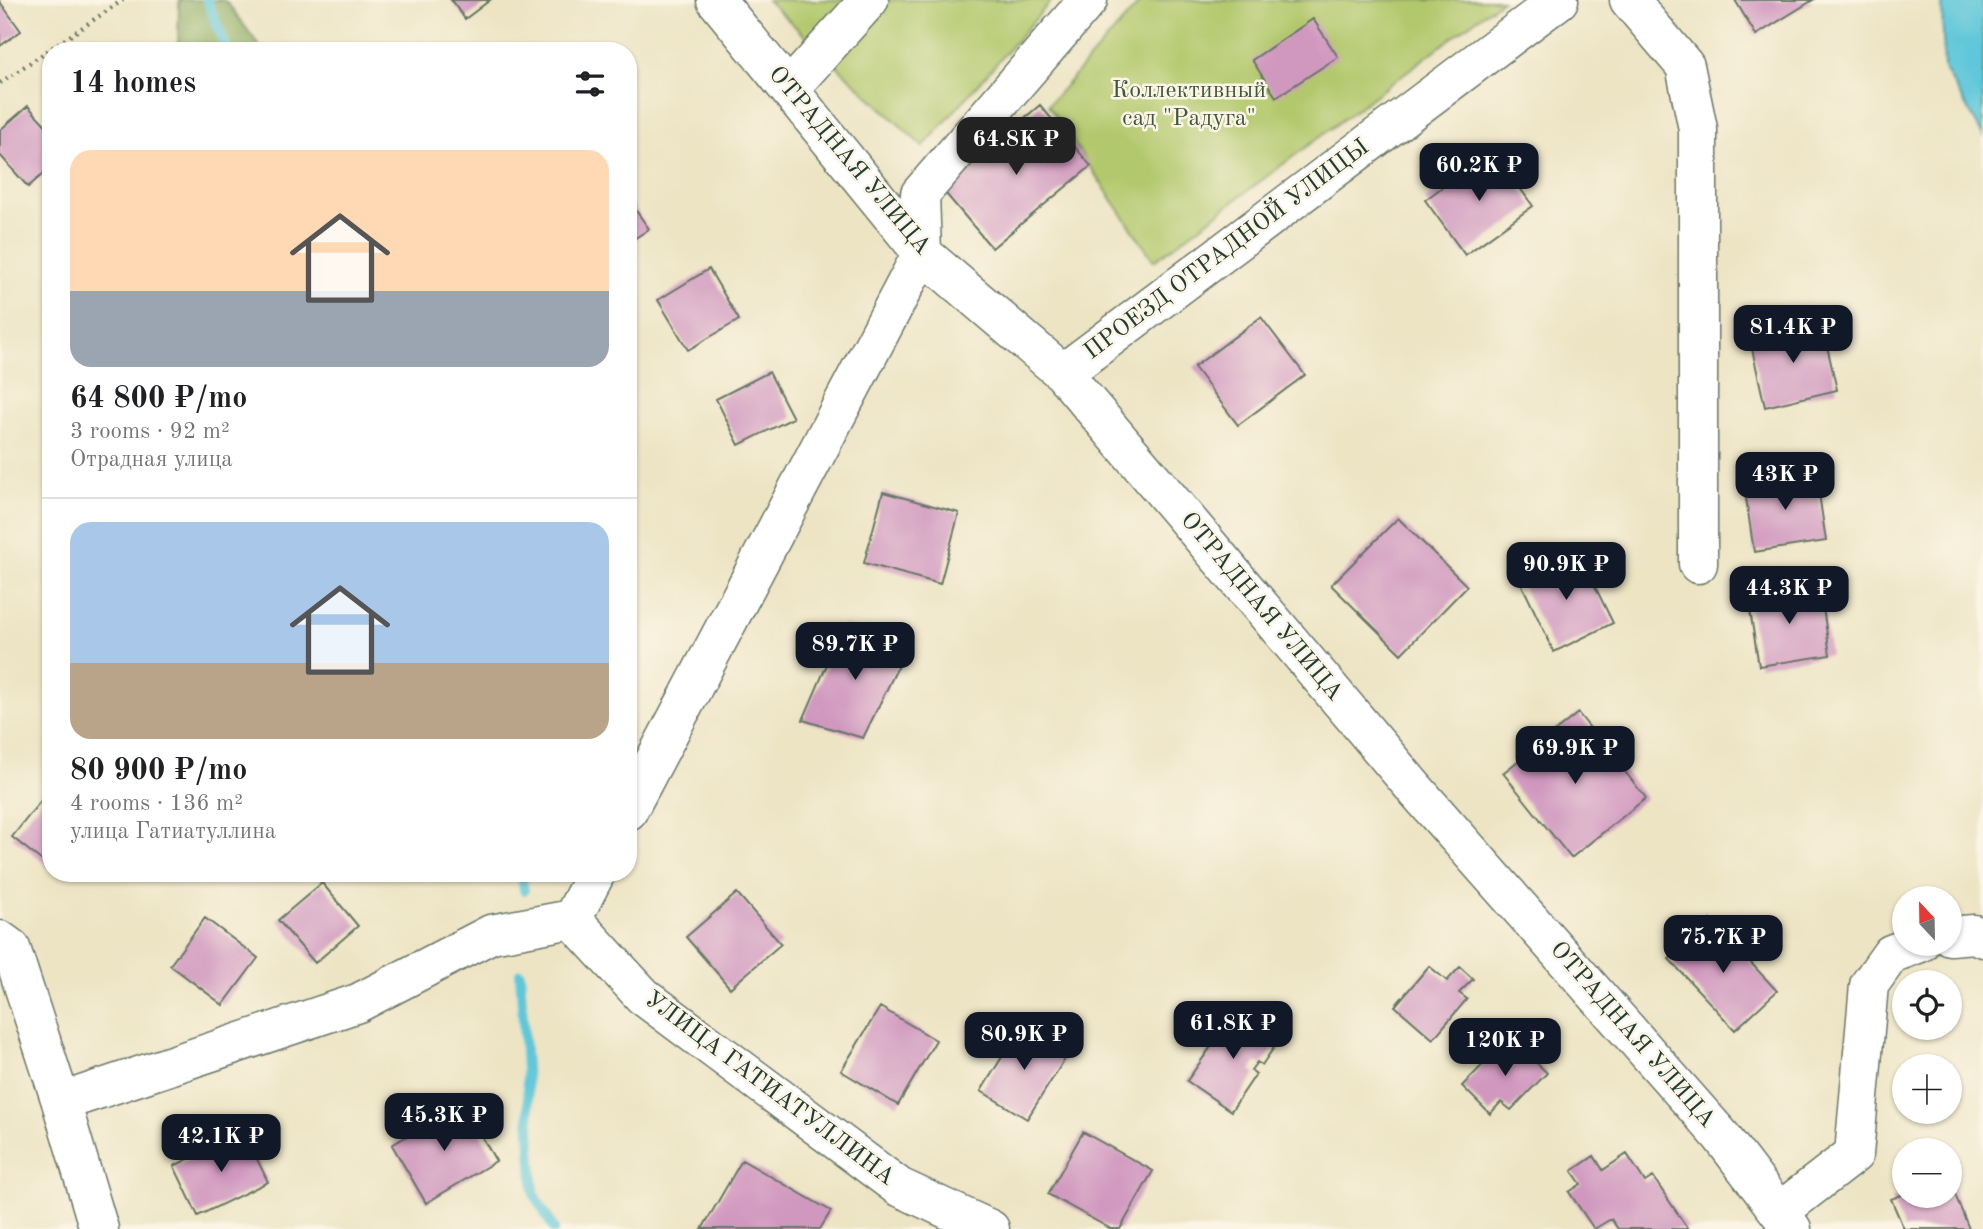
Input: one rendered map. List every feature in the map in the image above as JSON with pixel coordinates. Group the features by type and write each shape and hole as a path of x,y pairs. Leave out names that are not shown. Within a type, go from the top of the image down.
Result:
{"street":[{"name":"ОТРАДНАЯ УЛИЦА","path":"716,0 922,253 1063,373 1414,788 1721,1136 1786,1220"},
{"path":"789,89 869,0"},
{"path":"637,794 922,253 920,194 1088,0"},
{"name":"ПРОЕЗД ОТРАДНОЙ УЛИЦЫ","path":"1063,373 1559,0"},
{"path":"1629,0 1685,66 1698,129 1698,564"},
{"path":"61,1102 358,1003 491,934 572,919 591,882"},
{"name":"УЛИЦА ГАТИАТУЛЛИНА","path":"572,919 643,996 887,1178 989,1229"},
{"path":"1962,935 1974,934 1983,938"},
{"path":"0,940 11,948 99,1229"},
{"path":"1786,1220 1854,1154 1869,985 1892,954"}],"path":[{"path":"61,42 123,0"},
{"path":"0,83 42,55"}],"green space":[{"path":"179,0 221,0 227,2 256,42 178,42"},
{"path":"767,0 1052,0 923,147"},
{"name":"Коллективный сад \"Радуга\"","path":"1142,0 1502,0 1154,261 1048,105"}],"water":[{"path":"1942,0 1983,0 1983,135 1944,68"}],"building":[{"path":"451,0 490,0 465,19"},
{"path":"1735,0 1813,0 1756,35"},
{"path":"0,2 21,31 0,46"},
{"path":"1313,19 1338,57 1276,97 1252,60"},
{"path":"1040,105 1091,166 992,248 941,188"},
{"path":"28,106 42,121 42,175 28,187 0,155 0,130"},
{"path":"1492,150 1533,206 1465,255 1425,200"},
{"path":"637,212 649,229 637,237"},
{"path":"709,269 739,320 688,350 658,300"},
{"path":"1261,317 1305,375 1238,425 1194,367"},
{"path":"1822,324 1837,390 1765,407 1750,340"},
{"path":"769,372 793,418 739,445 716,399"},
{"path":"1816,473 1826,541 1754,552 1744,484"},
{"path":"883,492 959,513 940,584 864,563"},
{"path":"1398,518 1467,586 1401,654 1331,585"},
{"path":"1578,552 1613,623 1554,652 1520,581"},
{"path":"1820,587 1830,655 1759,666 1748,598"},
{"path":"844,625 908,646 863,738 803,720"},
{"path":"1578,713 1646,798 1571,858 1503,773"},
{"path":"42,799 42,861 12,837"},
{"path":"322,883 358,926 315,963 278,920"},
{"path":"737,893 781,944 730,988 686,937"},
{"path":"205,918 258,958 223,1005 170,965"},
{"path":"1711,920 1777,991 1735,1030 1669,959"},
{"path":"1429,966 1447,981 1460,967 1473,979 1459,993 1467,999 1433,1039 1395,1006"},
{"path":"880,1007 936,1040 898,1105 841,1071"},
{"path":"1236,1011 1279,1040 1262,1065 1257,1062 1251,1070 1256,1074 1231,1111 1187,1081"},
{"path":"1022,1025 1068,1054 1027,1119 981,1091"},
{"path":"1510,1037 1547,1073 1511,1110 1501,1102 1490,1114 1462,1086"},
{"path":"462,1103 496,1161 426,1203 392,1145"},
{"path":"244,1132 268,1182 198,1216 174,1166"},
{"path":"1083,1132 1153,1171 1120,1229 1111,1229 1048,1194"},
{"path":"1627,1154 1645,1182 1653,1177 1688,1229 1618,1229 1611,1219 1594,1229 1569,1192 1581,1184 1572,1171 1594,1156 1603,1170"},
{"path":"742,1160 831,1211 820,1229 702,1229"},
{"path":"1895,1208 1961,1208 1969,1229 1904,1229"}],"waterway":[{"path":"207,0 224,42"},
{"path":"523,882 524,890"},
{"path":"520,973 534,1194 554,1229"}]}
